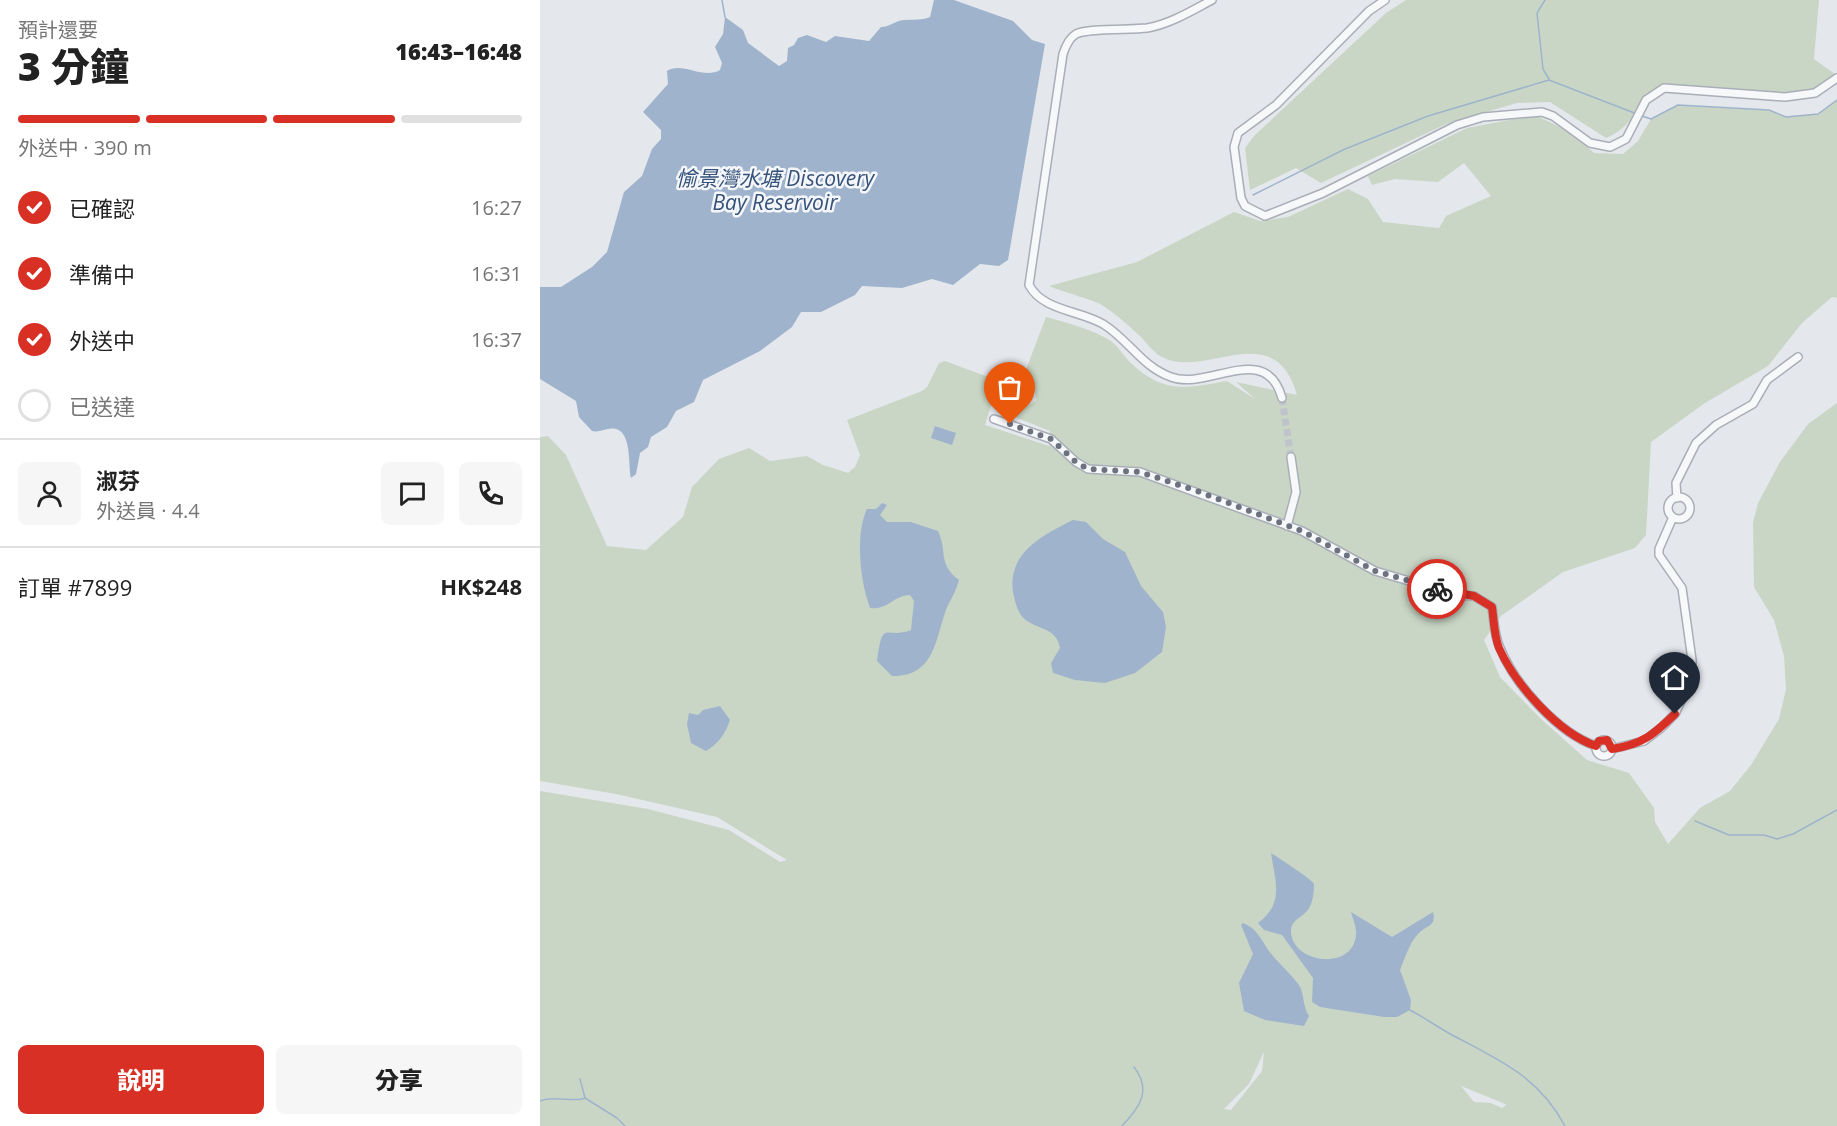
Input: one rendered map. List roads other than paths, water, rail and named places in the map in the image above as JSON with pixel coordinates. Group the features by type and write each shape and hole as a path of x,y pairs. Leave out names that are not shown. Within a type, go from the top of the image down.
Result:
{"street":[{"path":"1212,0 1178,18 1148,28 1087,32 1076,34 1068,42 1063,54 1029,285 1039,299 1094,320 1114,332 1145,363 1171,377 1193,380 1241,369 1254,369 1271,378 1282,398"},
{"path":"1385,0 1369,10 1276,105 1238,133 1234,147 1239,188 1245,206 1265,216 1276,213 1323,193 1457,125 1483,117 1542,112 1557,118 1590,143 1602,147 1623,142 1635,126 1651,95 1668,87 1785,97 1815,93 1837,78"},
{"path":"1677,498 1676,483 1680,471 1687,456 1707,431 1754,404 1767,380 1798,357"},
{"path":"994,419 1051,439 1076,462 1088,469 1140,472 1287,526 1328,544 1375,571 1484,600 1492,607 1495,634 1513,674 1566,731 1580,741 1596,746"},
{"path":"1287,526 1296,492 1291,457"},
{"path":"1677,498 1688,502 1689,512 1683,519 1673,517 1668,508 1677,498"},
{"path":"1612,749 1607,740 1599,741 1596,746 1596,751 1602,756 1607,755 1612,749 1644,741 1661,728 1675,714 1692,677 1692,660 1682,588 1659,555 1659,549 1673,517"}],"water":[{"name":"愉景灣水塘 Discovery Bay Reservoir","path":"934,0 954,0 1013,21 1032,40 1045,44 1008,260 999,266 980,264 953,285 932,279 902,288 862,286 855,295 821,312 801,312 792,327 760,351 703,380 694,402 676,411 667,427 651,437 648,447 640,453 636,474 631,478 627,443 621,432 616,429 592,431 579,417 576,401 540,379 540,287 561,287 592,267 607,252 624,192 642,176 652,149 661,139 661,130 643,112 668,84 667,71 673,68 707,73 720,70 722,63 715,47 723,34 725,17 743,30 748,43 779,66 787,61 788,48 794,45 798,38 807,35 826,42 835,36 869,41 881,27 902,20 930,17"},
{"path":"935,426 956,433 952,445 931,438"},
{"path":"882,503 887,505 880,515 887,522 911,522 938,531 945,563 959,580 931,655 925,664 906,675 892,676 877,661 884,634 911,630 914,601 910,595 882,607 870,608 861,572 860,544 863,519 867,509 876,509"},
{"path":"1073,520 1086,522 1103,539 1125,552 1141,586 1163,612 1166,627 1162,652 1135,673 1105,683 1075,680 1053,673 1051,663 1060,648 1056,637 1021,615 1013,592 1013,578 1021,556 1039,539"},
{"path":"720,706 730,720 721,738 706,751 691,743 687,724 689,713 698,715 703,710"},
{"path":"1271,853 1314,884 1311,905 1291,928 1294,943 1312,957 1335,958 1345,954 1352,947 1356,933 1351,912 1392,937 1433,912 1432,923 1415,937 1400,970 1411,1000 1410,1010 1397,1017 1384,1017 1320,1007 1312,1002 1313,978 1282,935 1264,930 1258,923 1272,908 1275,899 1276,882"},
{"path":"1243,923 1256,931 1299,985 1309,1016 1304,1026 1265,1020 1244,1011 1239,983 1253,954 1241,925"}],"waterway":[{"path":"722,0 725,17"},
{"path":"1545,0 1537,13 1543,69 1549,79"},
{"path":"1253,195 1345,149 1428,116 1549,80 1637,114"},
{"path":"1642,116 1651,119 1678,105 1769,110 1786,117 1818,114 1837,100"},
{"path":"1695,821 1729,835 1764,835 1777,839 1793,834 1837,810"},
{"path":"1410,1010 1517,1072 1543,1095 1565,1126"},
{"path":"1122,1126 1142,1098 1142,1083 1134,1067"},
{"path":"580,1079 585,1098"},
{"path":"540,1101 585,1098 617,1118 625,1126"}],"tunnel":[{"path":"1282,398 1291,457"}]}
